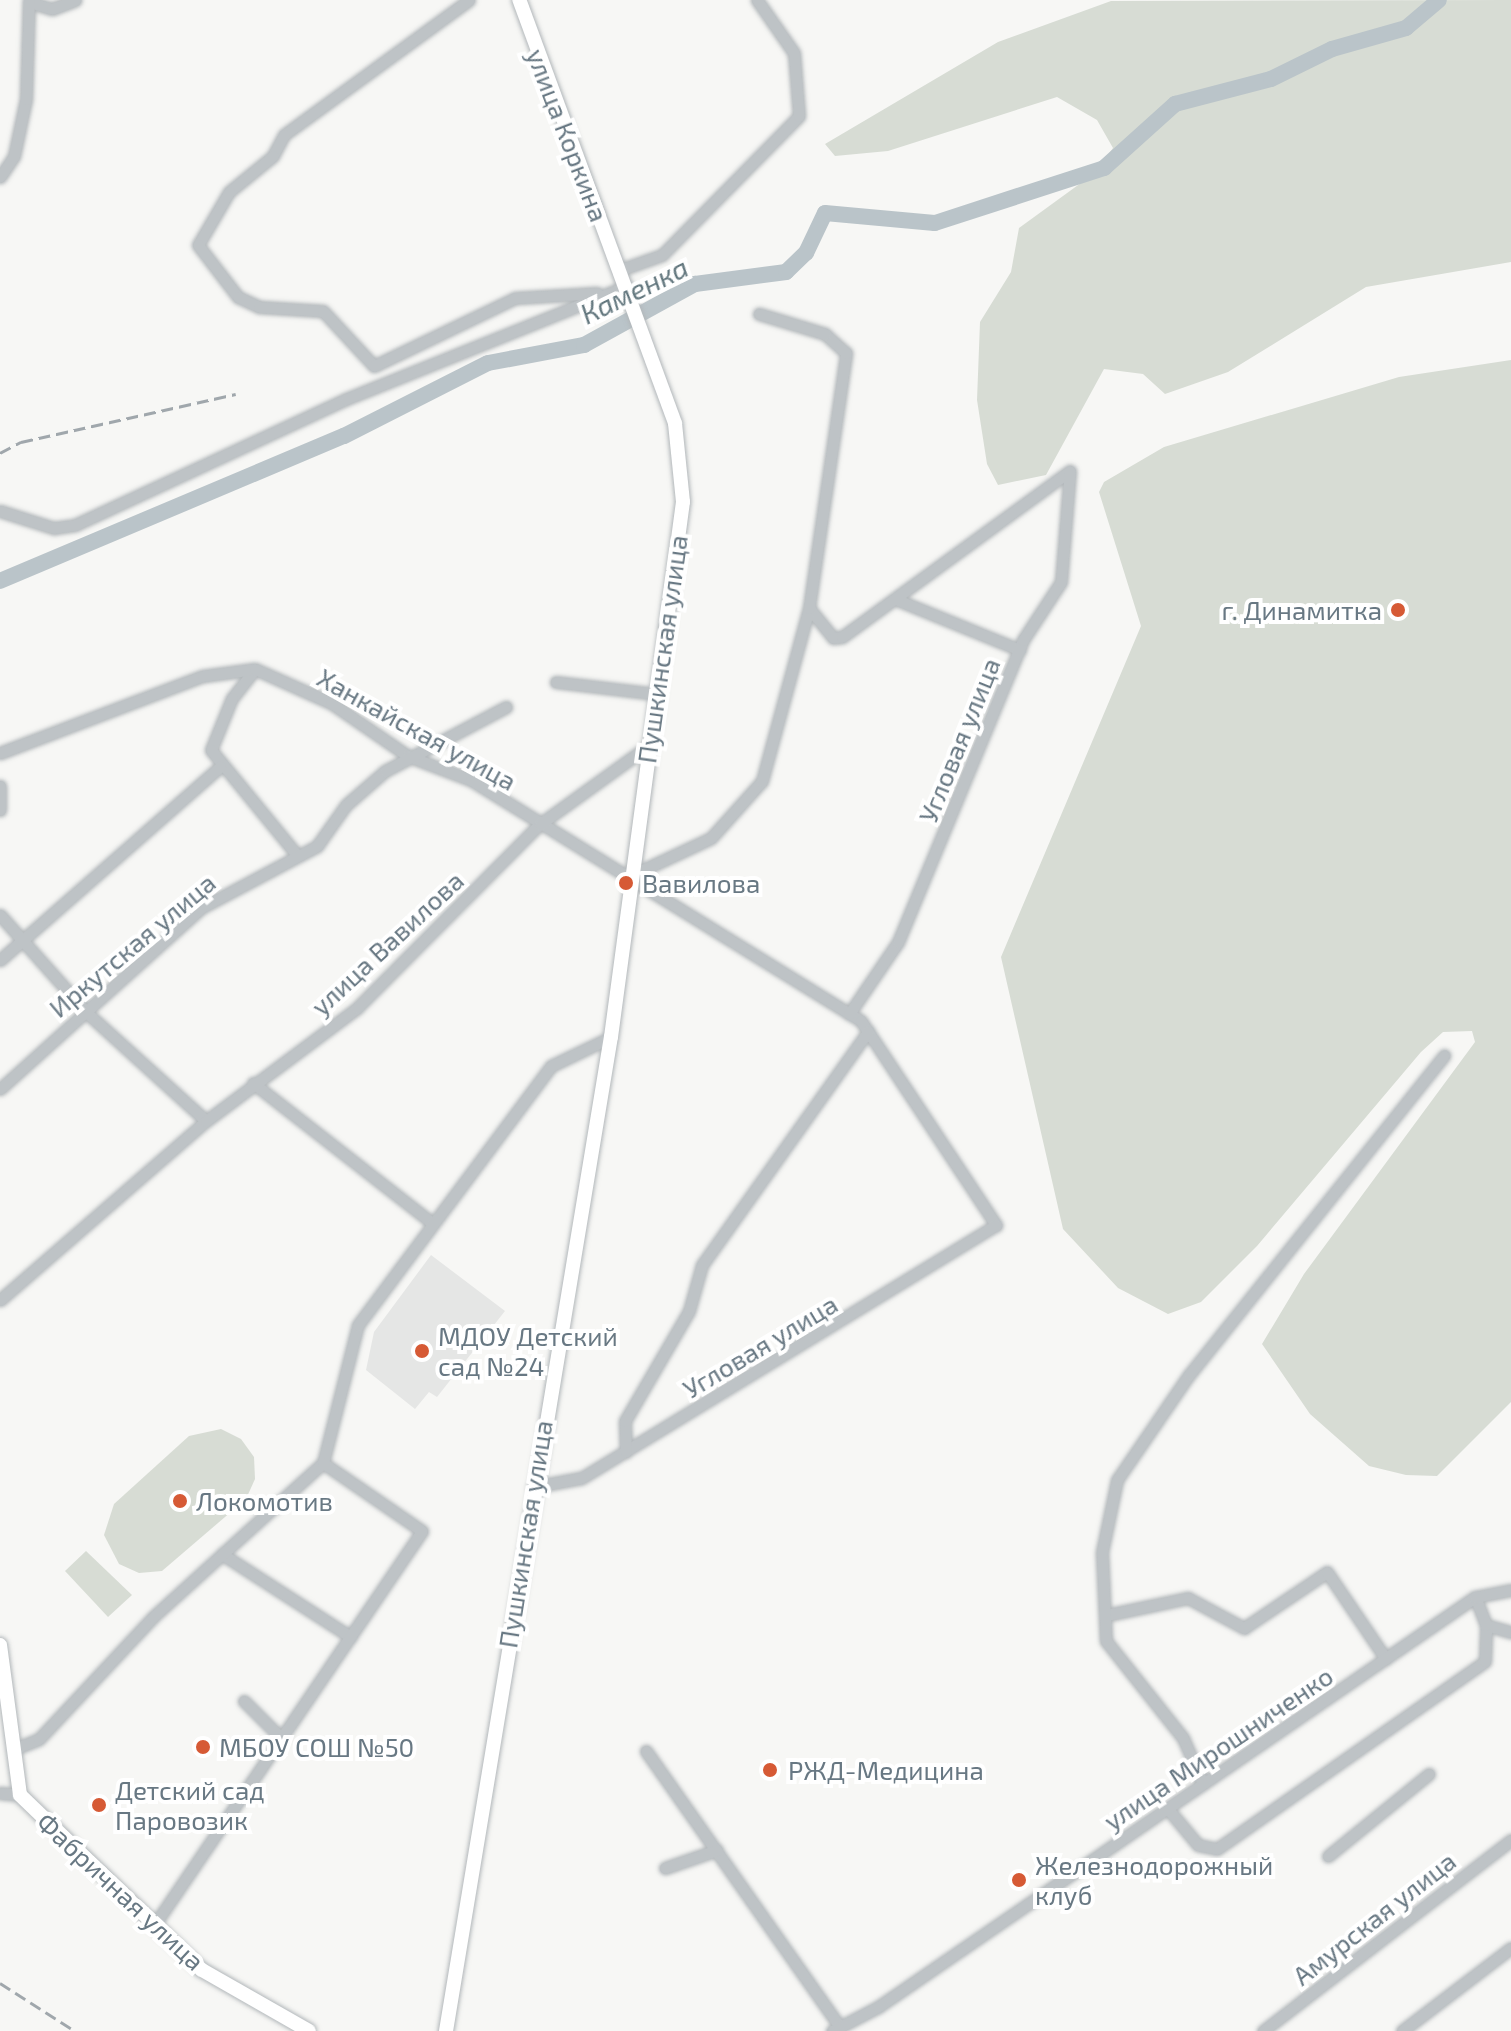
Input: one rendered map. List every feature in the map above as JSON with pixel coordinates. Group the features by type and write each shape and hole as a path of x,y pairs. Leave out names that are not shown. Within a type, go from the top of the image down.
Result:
{"main road":[{"name":"улица Коркина","path":"519,0 620,270"},
{"name":"Пушкинская улица","path":"446,2031 533,1487 611,1037 630,876 683,502 675,423 620,270"},
{"name":"Фабричная улица","path":"0,1645 14,1710 12,1750 20,1795 214,1978 309,2031"}],"street":[{"path":"0,177 14,156 26,99 29,1 52,9 75,0"},
{"path":"469,0 284,135 273,156 229,192 198,245 238,297 259,307 323,311 374,366 515,298 629,293"},
{"path":"620,270 662,255 799,116 794,53 757,0"},
{"path":"0,511 54,528 75,525 597,293"},
{"path":"630,876 711,838 762,781 809,608 846,353 825,334 759,314"},
{"name":"Угловая улица","path":"849,1014 898,942 1020,650 1061,582 1070,471 895,599"},
{"path":"809,608 837,639 895,599 1020,650"},
{"path":"0,753 203,676 255,669"},
{"path":"255,669 210,743 220,767 297,855"},
{"name":"Ханкайская улица","path":"255,669 331,703 408,756 471,780 630,876"},
{"path":"556,682 656,694"},
{"name":"Иркутская улица","path":"0,1089 201,908 331,834 346,805 408,756 506,707"},
{"name":"улица Вавилова","path":"0,1300 206,1121 357,1008 540,824 648,746"},
{"path":"0,960 220,767"},
{"path":"0,786 0,810"},
{"path":"630,876 849,1014 868,1031"},
{"path":"0,915 86,1012 206,1121"},
{"name":"Угловая улица","path":"533,1487 581,1478 626,1452 996,1225 868,1031 702,1265 689,1311 625,1421 626,1452"},
{"path":"12,1750 39,1739 222,1554 323,1463 358,1325 551,1066 611,1037"},
{"path":"1203,1784 1183,1738 1106,1641 1102,1552 1117,1480 1189,1375 1444,1055"},
{"path":"253,1083 432,1223"},
{"path":"155,1924 422,1531 323,1463"},
{"path":"222,1554 351,1637"},
{"path":"1107,1615 1188,1598 1244,1628 1327,1572 1386,1659"},
{"name":"улица Мирошниченко","path":"835,2028 1168,1809 1475,1597 1508,1585"},
{"path":"1168,1809 1198,1845 1217,1849 1485,1661 1486,1625 1475,1597"},
{"path":"1486,1625 1511,1632"},
{"path":"244,1701 281,1738"},
{"path":"646,1751 717,1850 835,2028"},
{"path":"1328,1856 1429,1774"},
{"name":"Фабричная улица","path":"0,1793 20,1795"},
{"name":"Амурская улица","path":"1263,2031 1511,1840"},
{"path":"665,1868 717,1850"},
{"path":"1402,2031 1511,1948"}],"shaded area":[{"path":"1511,0 1511,262 1366,287 1228,372 1165,394 1143,374 1104,369 1046,475 998,485 987,464 977,400 980,322 1011,272 1019,228 1096,172 1113,148 1097,120 1057,97 888,151 835,156 825,144 998,42 1111,1"},
{"path":"1511,360 1511,1402 1437,1476 1406,1475 1369,1466 1310,1414 1262,1344 1304,1274 1475,1042 1472,1031 1443,1032 1421,1052 1257,1246 1201,1302 1168,1314 1118,1288 1063,1229 1001,957 1141,626 1099,492 1104,482 1164,447 1399,377"},
{"name":"МДОУ Детский сад №24","path":"431,1255 505,1311 437,1397 429,1392 415,1409 366,1370 374,1332"},
{"name":"Локомотив","path":"221,1429 241,1439 254,1457 255,1479 246,1499 162,1571 139,1573 119,1564 104,1535 114,1504 189,1436"},
{"path":"86,1551 132,1595 108,1617 65,1571"}],"waterway":[{"name":"Каменка","path":"0,581 344,436 488,363 584,345 695,284 786,272 806,253 825,213 935,223 1104,168 1175,104 1271,79 1332,49 1406,28 1439,0"}],"railway":[{"path":"0,453 21,442 236,394"},
{"path":"0,1983 75,2031"}],"place":[{"name":"г. Динамитка","path":"1398,610"},
{"name":"Вавилова","path":"626,883"},
{"name":"МДОУ Детский сад №24","path":"422,1351"},
{"name":"Локомотив","path":"180,1501"},
{"name":"МБОУ СОШ №50","path":"203,1747"},
{"name":"РЖД-Медицина","path":"770,1770"},
{"name":"Детский сад Паровозик","path":"99,1805"},
{"name":"Железнодорожный клуб","path":"1019,1880"}]}
